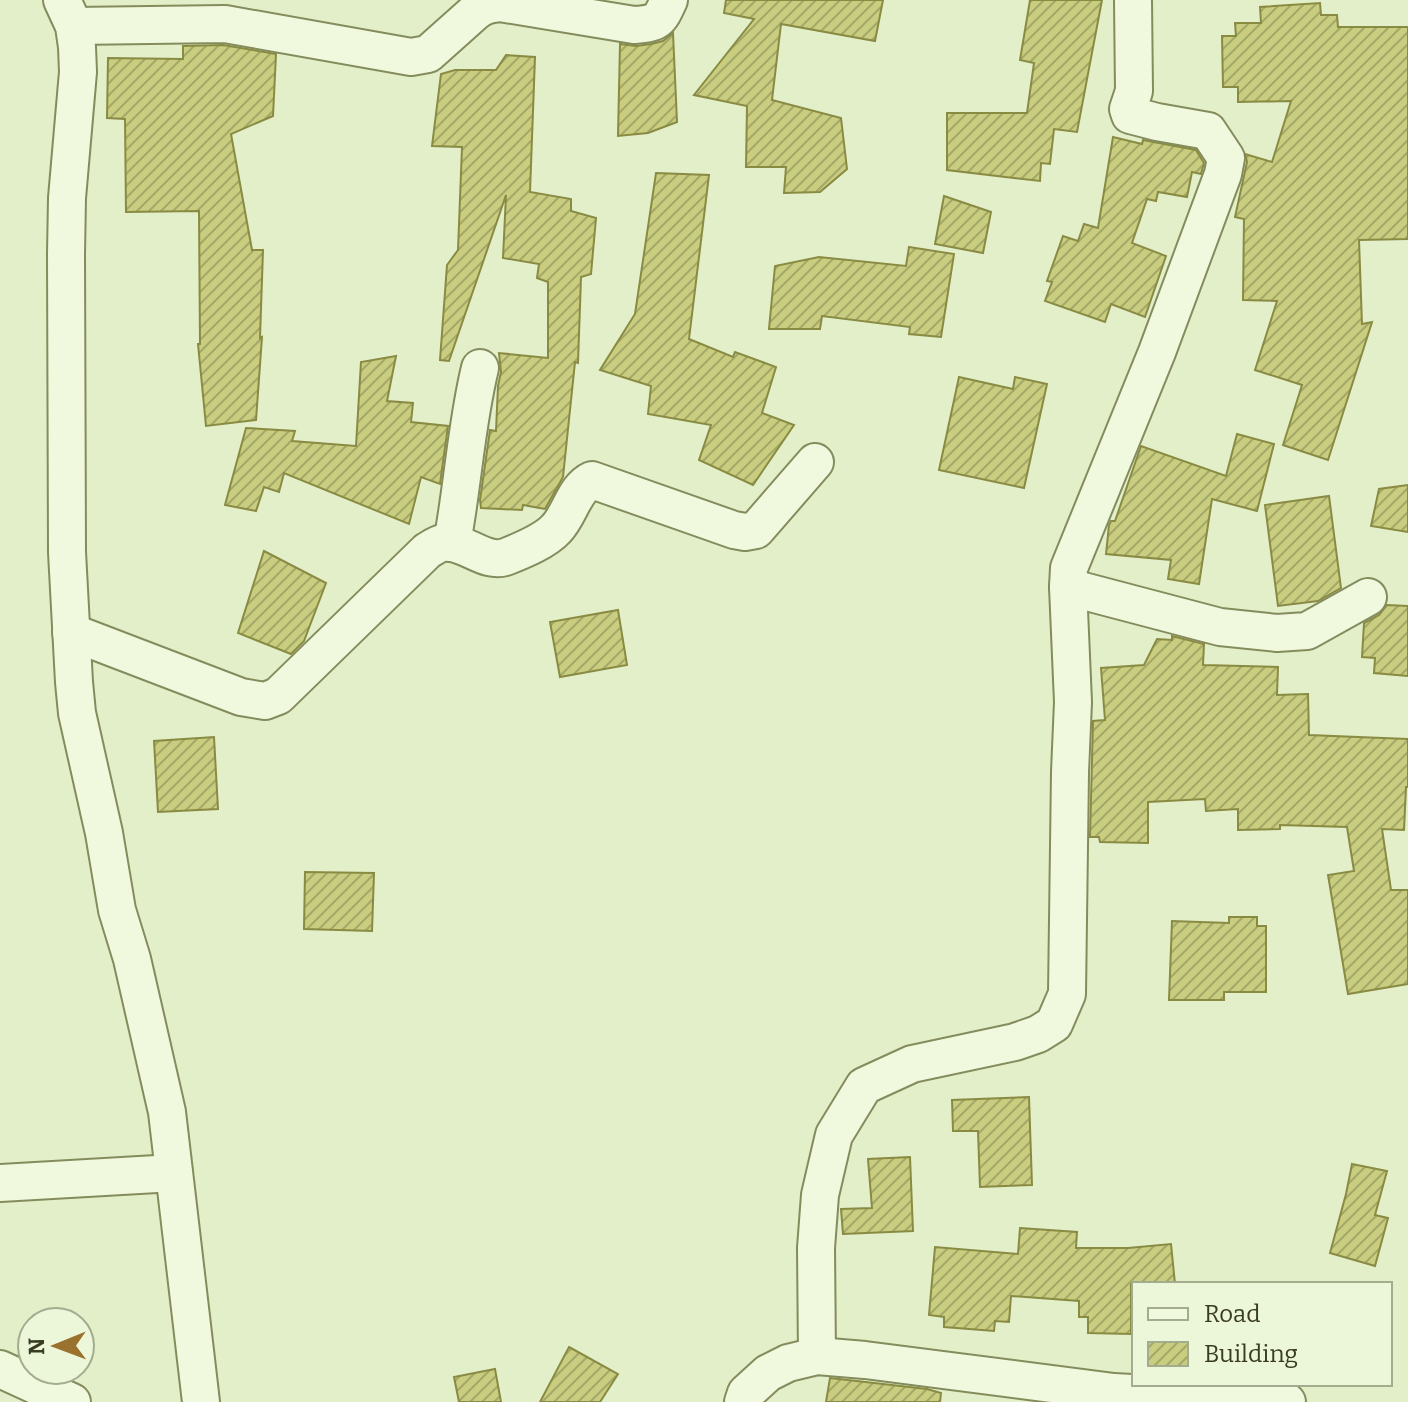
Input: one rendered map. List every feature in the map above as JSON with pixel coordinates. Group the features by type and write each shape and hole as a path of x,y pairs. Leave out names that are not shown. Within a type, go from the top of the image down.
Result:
{"street":[{"path":"201,1402 162,1084 117,910 104,833 77,713 67,552 66,254 67,198 78,72 77,47 68,13 225,24 411,57 428,54 475,12 491,3 634,25 655,22 663,14 669,0"},
{"path":"817,1356 816,1248 820,1195 834,1135 864,1086 912,1064 1015,1042 1038,1034 1054,1024 1067,994 1073,702 1069,568 1157,352 1223,174 1226,158 1208,131 1130,115 1128,109 1134,91 1133,0"},
{"path":"452,543 470,415 480,368"},
{"path":"71,632 241,697 265,701 278,696 427,551 438,545 452,543 494,558 505,558 558,528 584,484 592,480 734,530 751,532 815,462"},
{"path":"1068,587 1220,627 1277,633 1307,631 1368,597"},
{"path":"0,1183 174,1173"},
{"path":"743,1402 746,1393 768,1373 788,1363 817,1356 1114,1392 1287,1402"},
{"path":"0,1369 72,1402"}],"building":[{"path":"726,0 883,0 875,41 781,24 772,100 841,118 847,169 820,192 784,193 786,167 746,167 747,106 694,95 754,19 724,13"},
{"path":"1030,0 1102,0 1077,132 1054,129 1050,164 1041,163 1040,181 947,170 947,113 1027,113 1034,63 1020,60"},
{"path":"1320,3 1321,15 1337,15 1338,27 1408,27 1408,239 1359,240 1362,324 1372,322 1328,460 1283,445 1302,385 1255,370 1277,301 1243,300 1244,219 1235,217 1247,162 1245,154 1272,162 1291,101 1238,102 1238,87 1223,87 1222,36 1236,36 1235,23 1261,23 1260,7"},
{"path":"673,33 677,122 648,133 618,136 620,44 651,44 663,41"},
{"path":"223,45 276,54 273,116 231,134 252,250 263,250 262,337 256,420 206,426 198,344 199,211 126,212 125,119 107,118 108,58 183,59 183,46"},
{"path":"506,55 535,57 530,192 571,199 571,211 596,218 591,274 581,277 578,363 575,362 563,477 545,509 523,505 522,510 481,508 480,500 490,430 496,431 501,372 499,353 548,358 548,282 537,278 539,264 503,258 506,195 449,361 440,360 447,265 458,250 462,147 432,146 441,74 455,70 496,70"},
{"path":"1113,137 1142,144 1143,140 1196,150 1204,163 1201,174 1192,172 1187,197 1158,192 1156,201 1147,199 1132,243 1166,256 1145,317 1111,304 1105,322 1045,301 1052,282 1047,281 1063,236 1078,241 1084,224 1098,228"},
{"path":"656,173 709,175 689,339 733,357 735,352 776,367 762,413 794,425 753,485 699,460 711,425 648,414 651,386 600,370 635,314"},
{"path":"944,196 991,212 983,253 935,244"},
{"path":"909,247 954,254 941,337 909,334 910,327 822,316 820,329 769,329 775,266 819,257 906,266"},
{"path":"396,356 387,401 413,403 411,422 448,426 440,484 421,477 409,524 284,473 279,492 264,487 256,511 225,505 246,428 295,431 292,441 356,446 361,362"},
{"path":"959,377 1013,389 1015,377 1047,384 1024,488 939,470"},
{"path":"1237,434 1274,444 1257,511 1212,499 1199,584 1168,579 1171,560 1106,554 1109,525 1115,521 1141,446 1226,476"},
{"path":"1408,485 1408,532 1371,526 1379,489"},
{"path":"1329,496 1341,588 1318,601 1278,606 1265,505"},
{"path":"264,551 326,583 304,641 291,654 238,633"},
{"path":"1387,605 1408,606 1408,676 1374,673 1375,658 1362,657 1364,623 1379,615"},
{"path":"618,610 627,665 560,677 550,622"},
{"path":"1172,636 1204,644 1203,665 1278,667 1277,695 1308,694 1309,735 1408,739 1404,830 1382,829 1391,890 1408,890 1408,984 1348,994 1328,875 1354,871 1347,827 1280,825 1280,829 1238,830 1238,809 1206,811 1205,799 1148,802 1148,843 1100,842 1099,837 1090,837 1093,721 1105,720 1101,668 1144,665 1157,639 1172,640"},
{"path":"214,737 218,809 158,812 154,741"},
{"path":"305,872 374,873 372,931 304,929"},
{"path":"1229,917 1257,917 1257,926 1266,926 1266,992 1224,992 1224,1000 1169,1000 1172,921 1229,923"},
{"path":"1029,1097 1032,1185 980,1187 978,1131 953,1131 952,1100"},
{"path":"910,1157 913,1231 843,1234 841,1209 872,1208 868,1159"},
{"path":"1352,1164 1387,1171 1375,1215 1388,1218 1375,1266 1330,1253"},
{"path":"1020,1228 1077,1232 1076,1248 1171,1244 1175,1282 1132,1282 1131,1334 1088,1333 1088,1317 1079,1317 1079,1301 1011,1296 1009,1322 995,1321 994,1331 944,1327 944,1317 929,1315 935,1247 1018,1254"},
{"path":"569,1347 618,1374 600,1402 540,1402"},
{"path":"495,1369 501,1402 459,1402 454,1377"},
{"path":"830,1378 927,1389 941,1393 940,1402 826,1402"}]}
